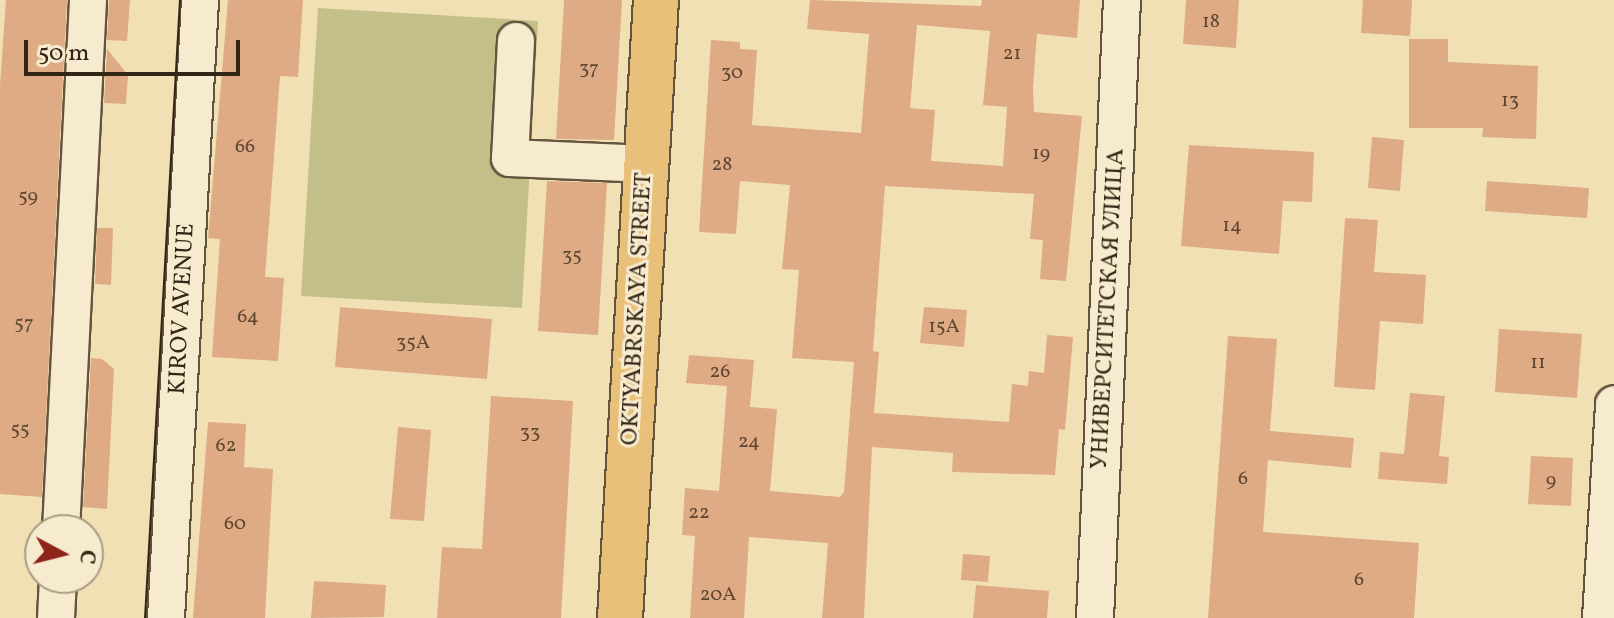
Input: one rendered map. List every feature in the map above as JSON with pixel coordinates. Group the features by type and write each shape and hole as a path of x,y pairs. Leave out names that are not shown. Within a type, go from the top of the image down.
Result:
{"main road":[{"name":"OKTYABRSKAYA STREET","path":"620,618 656,0"}],"street":[{"path":"62,514 88,0"},
{"name":"KIROV AVENUE","path":"166,618 200,0"},
{"name":"УНИВЕРСИТЕТСКАЯ УЛИЦА","path":"1095,618 1122,0"},
{"path":"516,41 510,158 647,164"},
{"path":"1601,618 1614,404"},
{"path":"56,618 57,594"}],"shaded area":[{"path":"318,8 538,21 522,308 301,296"}],"building":[{"path":"6,0 67,0 42,497 0,494 0,85"},
{"path":"109,0 130,0 127,41 107,40"},
{"path":"228,0 303,0 298,77 280,76 265,277 284,278 278,361 212,357 220,239 208,238"},
{"path":"564,0 622,0 614,140 556,139"},
{"path":"810,0 981,6 982,0 1080,0 1077,38 1037,34 1033,88 1034,112 1082,116 1066,281 1040,279 1043,240 1030,239 1034,194 885,186 873,351 879,352 874,413 1009,422 1012,384 1028,386 1029,371 1044,373 1047,335 1073,337 1065,430 1059,429 1055,475 952,472 953,453 872,447 864,618 822,618 828,543 749,537 744,618 690,618 695,536 682,535 685,488 719,491 727,386 686,383 689,355 754,360 750,407 777,409 770,491 840,497 844,492 854,362 792,358 799,270 782,269 790,185 740,181 736,234 699,232 711,40 740,42 740,49 757,50 752,125 861,133 869,34 807,29","holes":["917,25 990,31 983,105 1007,107 1003,166 931,161 935,110 910,108"]},
{"path":"1186,0 1239,0 1236,48 1183,44"},
{"path":"1363,0 1412,0 1410,36 1361,33"},
{"path":"1409,39 1448,39 1448,62 1538,66 1536,139 1482,137 1483,128 1409,128"},
{"path":"107,49 128,75 126,104 104,103"},
{"path":"1372,137 1404,140 1400,191 1368,188"},
{"path":"1189,145 1314,152 1312,202 1283,201 1279,254 1181,246"},
{"path":"547,181 607,183 598,335 538,331"},
{"path":"1487,181 1589,188 1587,218 1485,211"},
{"path":"1345,218 1378,220 1374,272 1426,275 1423,324 1380,321 1375,390 1334,387"},
{"path":"97,228 113,228 111,285 95,284"},
{"path":"340,307 492,319 487,379 335,367"},
{"path":"924,307 967,310 964,347 920,343"},
{"path":"1499,329 1582,334 1577,398 1495,392"},
{"path":"1228,336 1277,339 1270,431 1354,438 1351,468 1268,460 1263,532 1419,543 1414,618 1208,618"},
{"path":"91,358 102,359 114,369 107,509 83,507"},
{"path":"1410,393 1445,396 1439,456 1449,457 1447,484 1378,479 1380,452 1404,454"},
{"path":"491,396 573,401 561,618 437,618 442,547 482,549"},
{"path":"208,422 246,424 244,467 273,469 265,618 193,618"},
{"path":"398,427 431,430 424,521 390,519"},
{"path":"1531,456 1573,458 1571,506 1528,504"},
{"path":"963,554 990,556 988,582 961,580"},
{"path":"314,581 386,585 384,617 311,618"},
{"path":"976,585 1049,591 1047,618 973,618"}],"tram line":[{"path":"145,618 180,0"}]}
